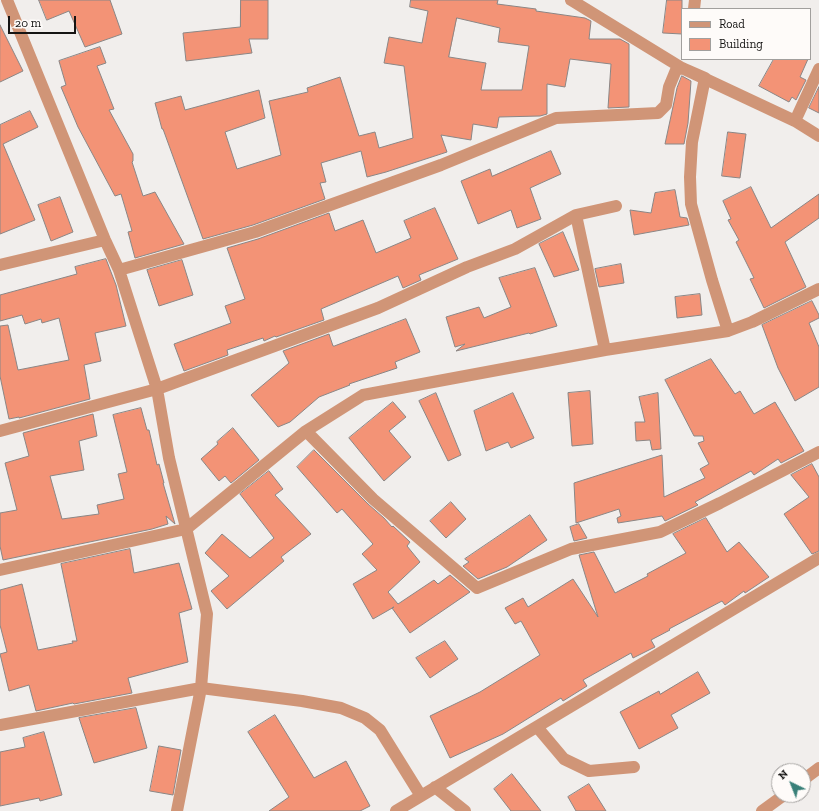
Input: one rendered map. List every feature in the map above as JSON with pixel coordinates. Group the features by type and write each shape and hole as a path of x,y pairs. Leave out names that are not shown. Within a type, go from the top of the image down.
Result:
{"street":[{"path":"7,0 105,240 119,270 157,389 168,458 207,614 201,688 177,811"},
{"path":"571,0 705,78 795,121 819,136"},
{"path":"119,270 255,232 441,165 556,118 658,113 666,105 669,87 676,70 682,64"},
{"path":"795,121 819,69"},
{"path":"705,78 692,142 690,177 691,204 728,331"},
{"path":"0,431 157,389 378,308 467,267 515,249 576,215 616,206"},
{"path":"576,215 605,350"},
{"path":"0,265 105,240"},
{"path":"0,570 186,529 306,431 363,395 605,350 728,331 752,322 819,289"},
{"path":"306,431 373,499 477,588 571,549 660,532 819,452"},
{"path":"396,811 819,558"},
{"path":"0,724 201,688 302,701 341,708 365,718 380,730 421,796"},
{"path":"537,726 564,759 589,771 634,767"},
{"path":"435,787 465,811"},
{"path":"762,811 773,803"}],"building":[{"path":"39,0 110,0 122,34 85,47 69,11 47,20"},
{"path":"241,0 268,0 268,39 249,39 252,53 186,61 183,33 240,27"},
{"path":"411,0 498,0 497,4 585,18 591,21 589,39 620,39 629,44 629,107 608,108 611,64 570,59 565,87 547,84 547,114 540,116 499,117 497,128 473,124 471,140 441,135 447,152 367,177 361,151 321,163 326,182 320,183 325,199 253,225 203,239 162,129 155,103 181,96 185,110 259,90 265,118 225,132 237,169 281,155 269,101 308,92 307,88 340,77 359,136 375,132 379,148 413,138 404,66 384,63 389,37 422,43 428,11 410,7","holes":["457,18 500,28 498,42 529,46 522,90 481,90 486,63 449,57"]},
{"path":"667,0 682,0 681,34 663,33"},
{"path":"0,25 23,71 0,82"},
{"path":"100,47 106,63 97,66 114,109 109,110 133,154 132,162 143,196 155,192 184,244 135,258 128,232 132,231 121,194 115,196 78,127 61,87 66,85 59,61"},
{"path":"773,60 808,60 800,77 806,80 796,100 792,97 789,102 759,86"},
{"path":"682,76 691,81 688,123 684,144 665,144 677,88"},
{"path":"819,87 819,113 809,108"},
{"path":"30,111 38,127 3,144 35,220 0,234 0,125"},
{"path":"728,132 746,134 740,178 722,176"},
{"path":"551,151 561,174 530,188 541,219 517,228 511,210 478,224 461,181 490,169 492,176"},
{"path":"751,187 771,228 819,194 819,218 785,242 806,287 764,308 750,279 754,278 736,242 739,240 728,220 731,219 723,201"},
{"path":"675,190 680,217 687,218 689,225 634,235 630,210 651,213 655,193"},
{"path":"60,197 73,232 51,241 38,205"},
{"path":"435,208 458,259 419,275 421,280 403,288 398,276 321,309 324,320 264,341 263,338 227,350 228,355 184,371 174,344 231,323 225,306 245,299 227,248 258,239 329,213 335,231 363,220 376,253 411,238 404,221"},
{"path":"563,232 579,270 554,277 539,244"},
{"path":"106,259 116,285 126,326 95,333 101,361 84,365 90,399 19,418 9,419 0,376 0,326 8,325 18,370 69,360 59,318 42,323 41,319 25,324 22,315 0,321 0,295 77,274 75,267"},
{"path":"182,260 193,295 159,306 147,270"},
{"path":"621,264 624,283 599,287 595,269"},
{"path":"535,268 557,326 530,334 456,351 465,344 455,347 446,317 479,307 484,318 511,307 499,278"},
{"path":"700,294 702,315 677,318 675,297"},
{"path":"812,301 819,315 819,318 809,323 819,347 819,387 795,401 778,368 762,325"},
{"path":"406,319 420,352 395,362 397,368 349,384 350,385 319,397 290,422 278,427 251,395 289,363 283,351 329,334 334,346"},
{"path":"711,359 735,394 740,391 754,414 775,402 804,451 781,463 778,459 754,475 751,471 695,502 698,505 665,521 662,516 618,523 617,518 621,516 619,509 576,523 574,483 662,455 664,497 705,478 700,469 709,464 698,443 704,441 703,436 694,436 665,380"},
{"path":"590,391 593,444 572,446 568,393"},
{"path":"436,393 461,455 448,461 419,401"},
{"path":"513,393 534,438 511,448 508,442 486,451 474,411"},
{"path":"658,393 661,449 652,450 650,440 636,441 635,422 645,422 639,397"},
{"path":"393,402 406,417 389,431 411,457 384,481 349,438"},
{"path":"141,408 147,430 149,430 157,465 159,464 175,524 166,516 168,524 152,529 3,560 0,546 0,513 17,510 5,463 29,456 23,433 93,414 97,436 79,441 84,470 50,476 62,519 99,514 97,505 124,499 118,474 127,472 113,415"},
{"path":"233,428 259,460 231,483 225,476 219,481 201,459"},
{"path":"314,450 392,527 393,526 410,542 407,546 420,562 388,592 398,604 434,580 438,584 450,575 470,592 410,633 392,608 373,619 353,584 377,570 362,554 373,544 342,509 337,513 297,467"},
{"path":"812,464 819,477 819,551 812,554 784,514 809,497 791,475"},
{"path":"269,471 283,489 275,495 311,534 281,557 284,561 227,609 211,591 229,576 205,553 222,534 250,558 274,538 240,494"},
{"path":"451,502 466,519 446,538 430,521"},
{"path":"530,515 547,540 507,567 478,579 463,566 469,562 465,559"},
{"path":"706,518 727,552 739,542 769,577 745,593 744,591 725,605 722,601 651,640 655,647 633,658 631,653 583,680 587,686 563,701 561,698 503,734 450,758 430,716 480,692 540,655 521,621 515,624 505,608 523,598 528,607 573,579 598,617 579,555 594,552 615,593 648,576 647,574 686,553 673,534"},
{"path":"579,524 587,538 574,541 570,527"},
{"path":"130,549 134,573 179,563 192,609 179,613 188,662 128,678 132,693 36,711 29,685 9,691 0,654 7,652 0,625 0,590 22,584 38,650 73,643 72,641 77,641 61,564"},
{"path":"445,641 458,659 430,678 416,658"},
{"path":"698,672 710,693 671,715 678,728 639,749 620,712 659,691 660,694"},
{"path":"136,708 147,748 94,763 79,718"},
{"path":"275,715 314,778 346,761 370,806 360,811 269,811 289,797 248,732"},
{"path":"44,732 62,795 40,801 39,798 0,806 0,752 25,747 23,738"},
{"path":"159,746 181,750 173,795 150,791"},
{"path":"512,774 541,811 511,811 494,789"},
{"path":"589,784 606,811 576,811 568,797"}]}
